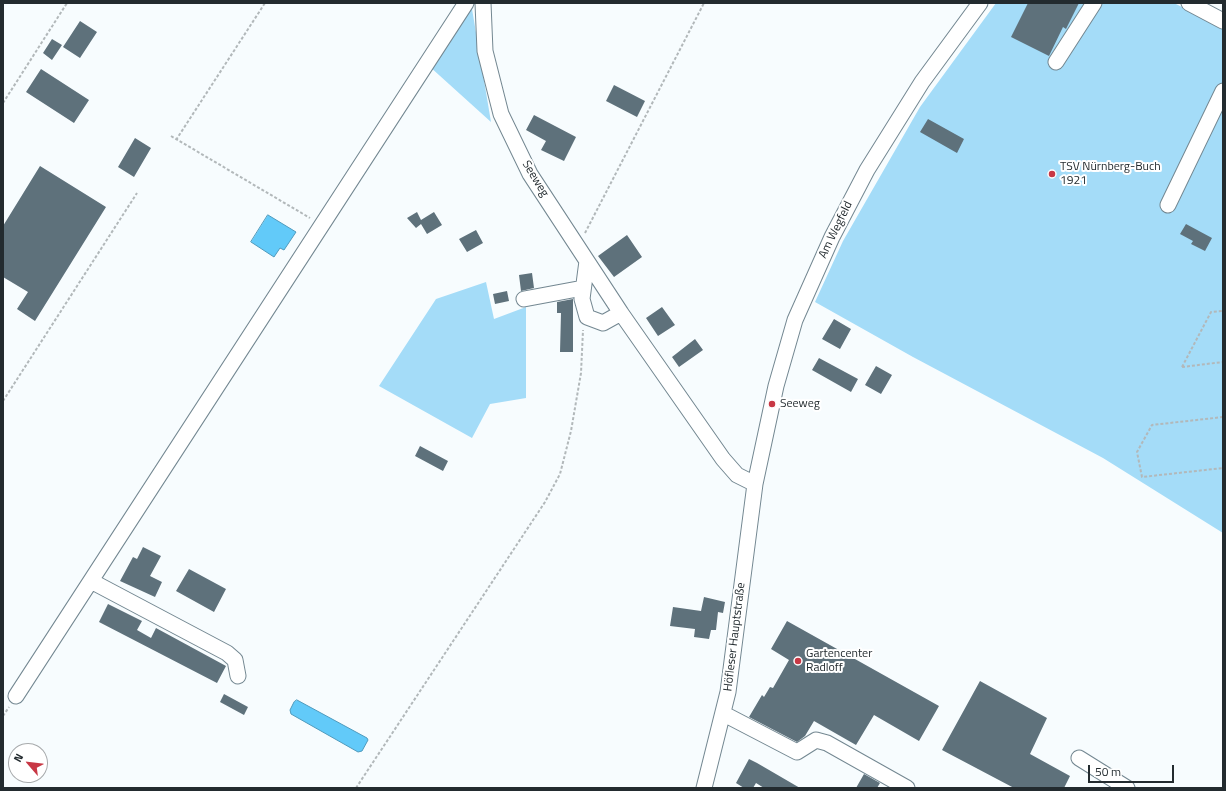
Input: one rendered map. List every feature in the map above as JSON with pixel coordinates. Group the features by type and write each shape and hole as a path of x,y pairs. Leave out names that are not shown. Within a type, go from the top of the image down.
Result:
{"street":[{"path":"16,696 466,3"},
{"name":"Seeweg","path":"483,3 485,52 501,114 530,174 621,313 723,459 737,475 755,484"},
{"name":"Am Wegfeld","path":"755,484 785,350 800,307 829,244 867,170 896,123 938,58 980,3"},
{"path":"1056,62 1094,3"},
{"path":"1189,3 1223,21"},
{"path":"1168,205 1223,91"},
{"path":"587,261 582,299 587,317 603,323 621,313"},
{"path":"524,299 583,288"},
{"name":"Höfleser Hauptstraße","path":"704,788 724,714 730,679 755,484"},
{"path":"91,581 227,652 235,660 238,676"},
{"path":"724,714 798,752 816,740 826,743 907,788"},
{"path":"1079,758 1128,788"}],"path":[{"path":"3,103 67,3"},
{"path":"176,140 265,3"},
{"path":"575,242 587,231 704,3"},
{"path":"171,136 322,225"},
{"path":"3,401 136,193"},
{"path":"1223,311 1211,312 1182,367 1223,362"},
{"path":"356,788 545,502 560,474 571,431 582,373 583,328 587,317"},
{"path":"1223,417 1152,425 1137,452 1142,477 1223,468"}],"shaded area":[{"path":"471,3 491,122 429,66"},
{"name":"TSV Nürnberg-Buch 1921","path":"996,3 1174,3 1223,28 1223,533 1103,458 913,357 815,302 843,241 920,107"},
{"path":"268,215 296,232 284,250 280,248 274,257 251,242"},
{"path":"486,282 494,319 526,307 526,398 490,404 472,438 379,386 436,299"},
{"path":"297,700 367,738 368,740 362,751 358,752 291,714 290,710 294,702"}],"building":[{"path":"1028,3 1079,3 1066,29 1063,27 1049,56 1011,37"},
{"path":"80,21 97,32 80,58 63,47"},
{"path":"52,39 62,45 52,60 43,53"},
{"path":"41,69 89,100 74,123 26,92"},
{"path":"614,85 645,101 637,117 606,101"},
{"path":"534,115 576,137 564,161 541,150 546,141 526,130"},
{"path":"928,119 964,139 957,153 920,132"},
{"path":"135,138 151,148 134,177 118,167"},
{"path":"40,166 106,207 35,321 17,309 28,292 3,277 3,226"},
{"path":"417,212 421,220 434,212 442,225 427,234 421,224 416,228 407,218"},
{"path":"1186,224 1212,238 1205,251 1191,244 1193,241 1180,234"},
{"path":"476,230 483,243 467,252 459,239"},
{"path":"627,235 642,257 614,277 598,256"},
{"path":"532,273 534,288 521,291 519,275"},
{"path":"507,291 509,301 495,304 493,294"},
{"path":"573,299 573,352 560,352 561,313 557,313 557,302"},
{"path":"662,307 675,325 658,336 646,318"},
{"path":"834,319 851,329 840,349 822,339"},
{"path":"695,339 703,350 679,367 672,357"},
{"path":"819,358 858,379 851,392 812,370"},
{"path":"876,366 892,375 881,394 865,385"},
{"path":"420,446 448,461 443,471 415,456"},
{"path":"143,547 161,556 150,576 162,582 155,597 120,581 133,557 137,559"},
{"path":"189,569 226,589 214,612 176,591"},
{"path":"704,597 725,602 723,613 718,612 716,630 711,630 709,639 694,637 695,629 670,626 673,607 701,611"},
{"path":"108,604 142,621 137,630 151,638 156,628 226,666 217,683 99,622"},
{"path":"787,621 939,706 919,741 874,715 856,745 814,721 805,736 797,742 749,717 762,695 764,697 770,687 773,688 789,660 771,649"},
{"path":"980,681 1047,718 1030,754 1070,776 1064,788 1014,788 942,750"},
{"path":"224,694 248,707 244,715 220,702"},
{"path":"749,759 800,788 764,788 756,783 753,788 744,788 736,783"},
{"path":"864,774 880,783 877,788 856,788"}],"place":[{"name":"TSV Nürnberg-Buch 1921","path":"1052,174"},
{"name":"Seeweg","path":"772,404"},
{"name":"Gartencenter Radloff","path":"798,661"}]}
